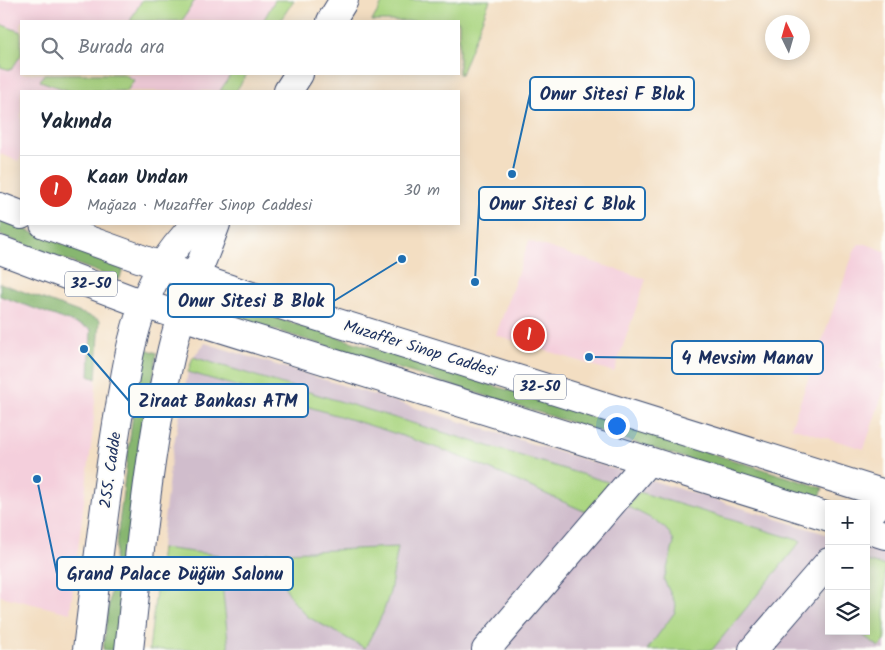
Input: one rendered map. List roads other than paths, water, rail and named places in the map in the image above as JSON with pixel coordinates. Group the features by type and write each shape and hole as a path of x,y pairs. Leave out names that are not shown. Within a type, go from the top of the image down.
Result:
{"main road":[{"path":"332,20 344,0"},
{"path":"289,90 298,75"},
{"path":"0,207 20,215"},
{"name":"Muzaffer Sinop Caddesi","path":"47,225 196,278 885,495"},
{"name":"255. Cadde","path":"87,650 120,406 132,342 144,304 161,266 182,238 195,225"},
{"path":"129,650 153,455 172,349 182,316 216,225"},
{"name":"32-50","path":"0,250 144,304 825,517"},
{"path":"486,650 648,461"},
{"path":"870,513 885,495"},
{"path":"870,530 885,535"},
{"path":"754,650 825,567"}],"place":[{"name":"Onur Sitesi F Blok","path":"512,174"},
{"name":"Onur Sitesi B Blok","path":"402,259"},
{"name":"Onur Sitesi C Blok","path":"475,282"},
{"name":"Kaan Undan","path":"529,335"},
{"name":"Ziraat Bankası ATM","path":"84,349"},
{"name":"4 Mevsim Manav","path":"589,357"},
{"name":"Grand Palace Düğün Salonu","path":"37,479"}]}
